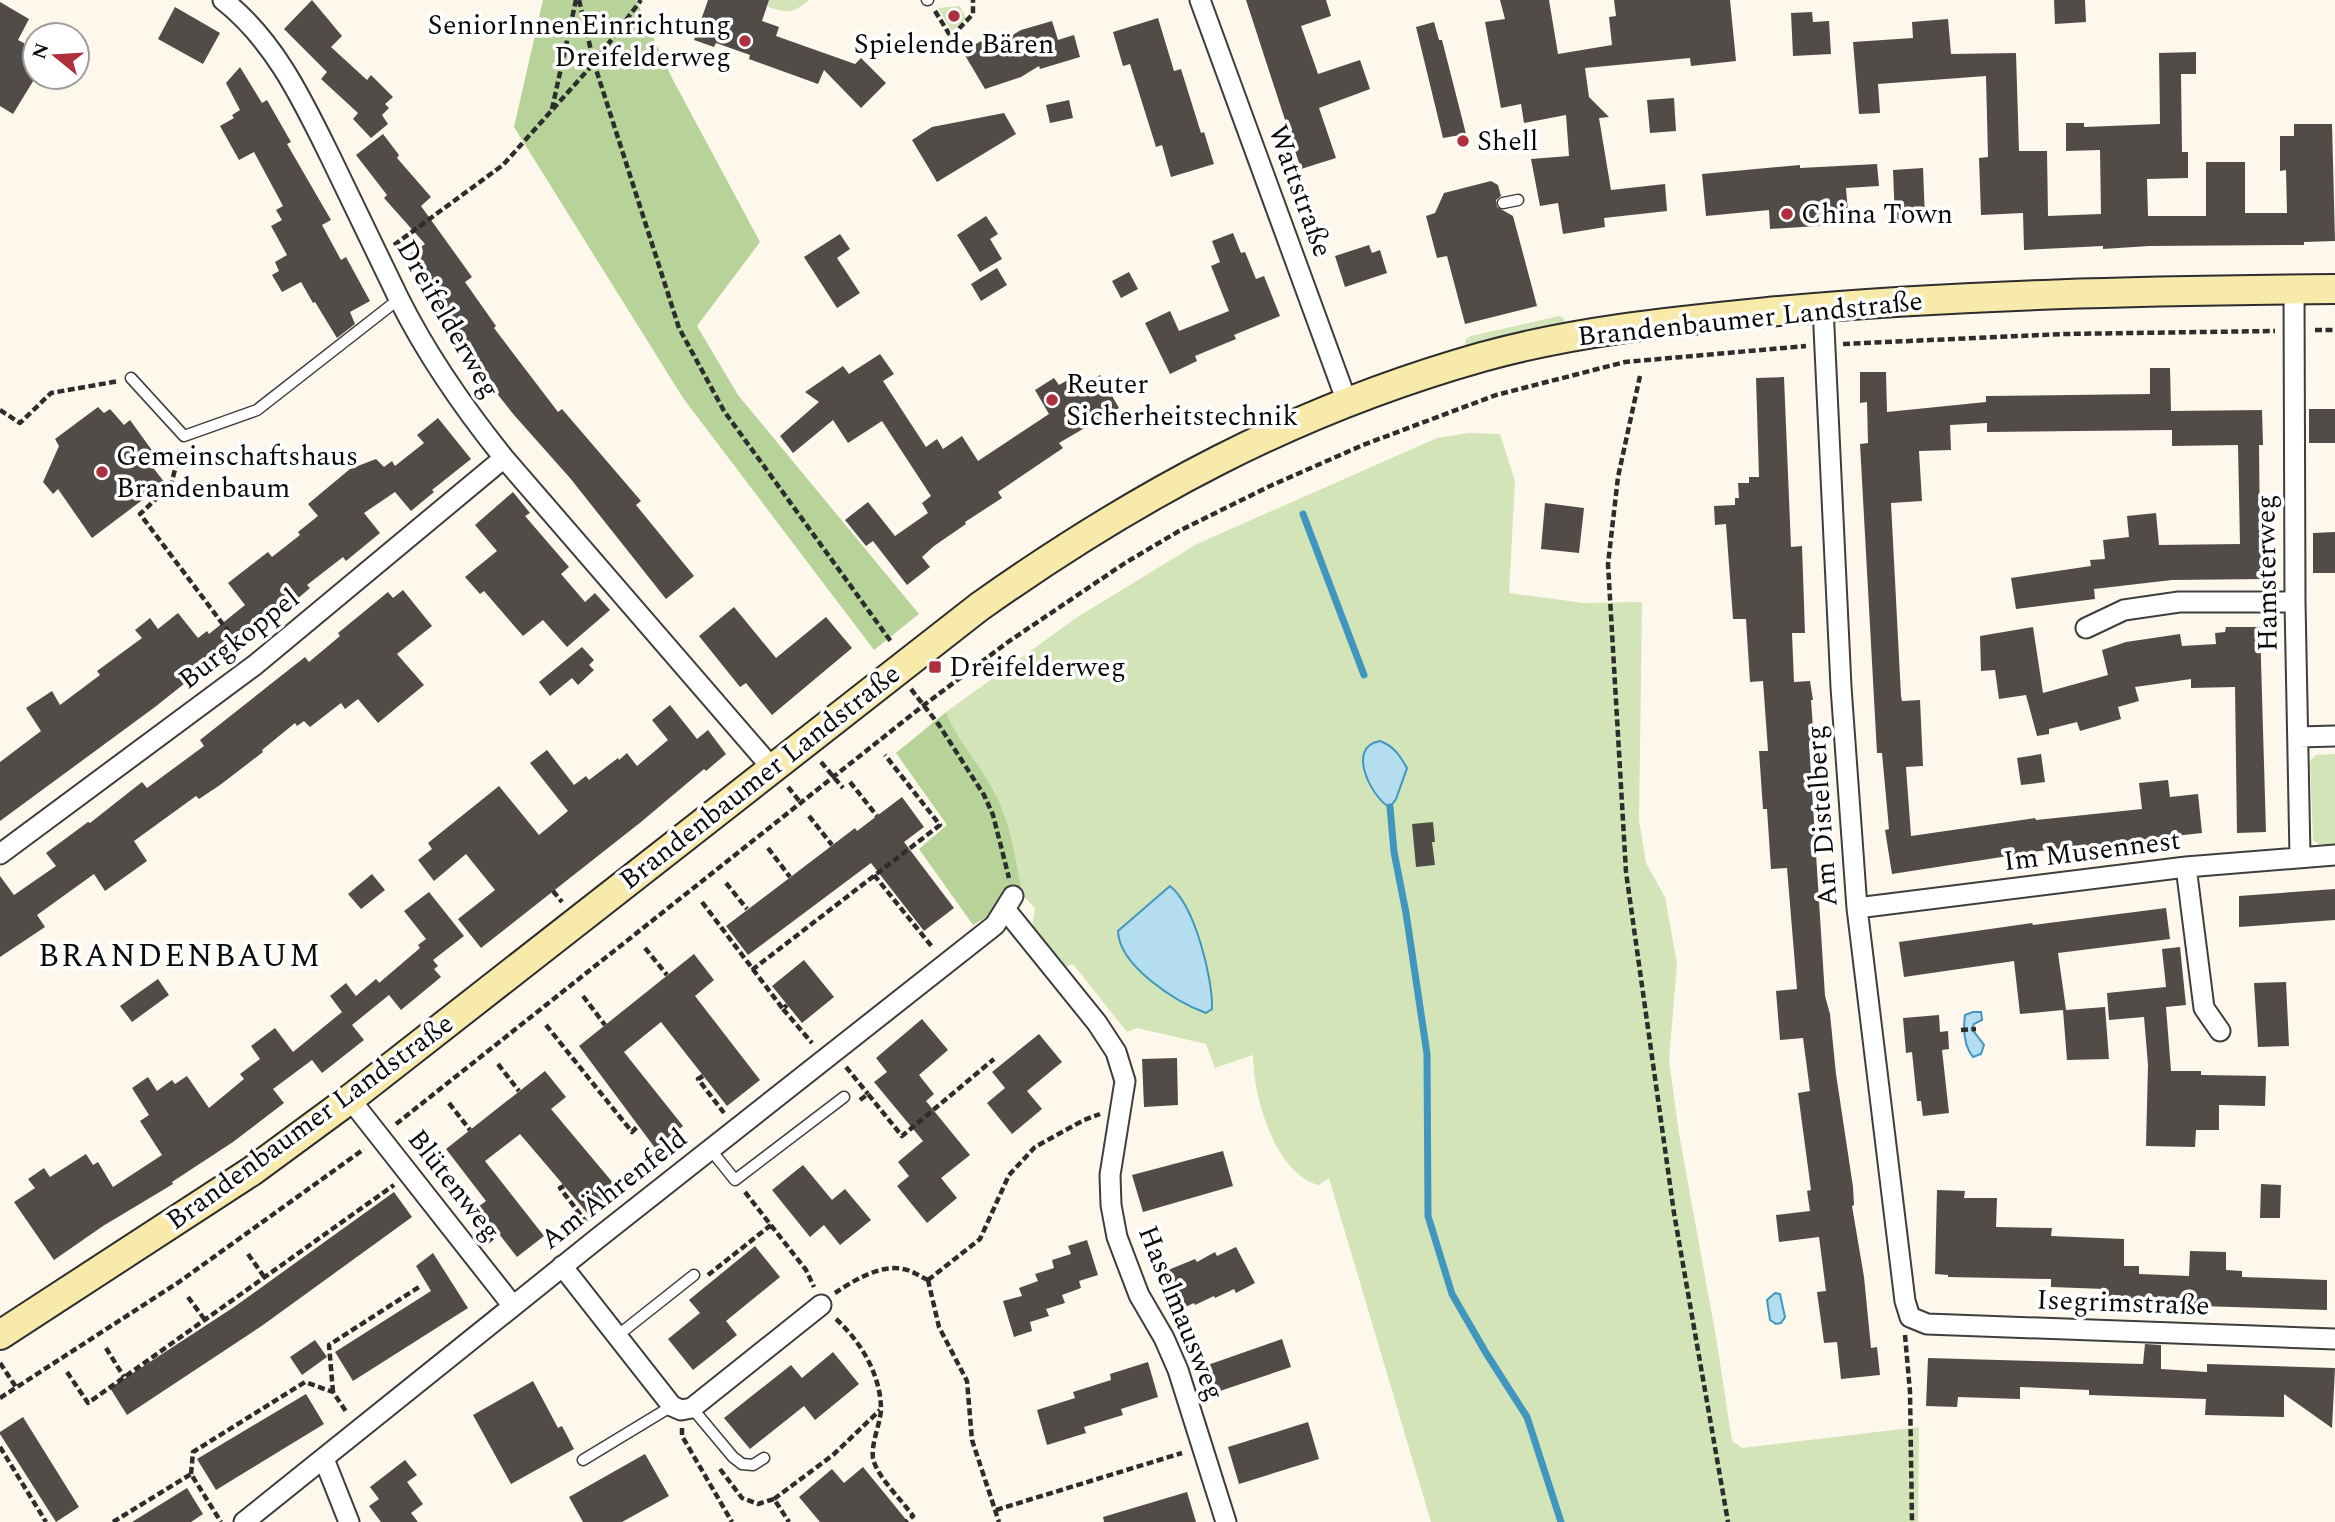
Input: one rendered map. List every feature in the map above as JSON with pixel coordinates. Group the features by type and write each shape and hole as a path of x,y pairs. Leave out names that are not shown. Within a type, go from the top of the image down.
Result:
{"main road":[{"name":"Brandenbaumer Landstraße","path":"0,1335 252,1171 350,1099 916,655 1048,558 1196,471 1348,401 1481,358 1599,331 1823,307 1987,298 2335,289"}],"street":[{"name":"Dreifelderweg","path":"223,0 238,12 268,45 295,85 399,299 461,405 772,768"},
{"name":"Wattstraße","path":"1200,0 1348,401"},
{"name":"Hamsterweg","path":"2294,290 2294,602 2300,856"},
{"name":"Am Distelberg","path":"1823,307 1841,687 1857,908 1905,1301 1910,1317"},
{"name":"Burgkoppel","path":"0,854 255,665 504,458"},
{"path":"2086,628 2124,610 2179,602 2294,602"},
{"path":"2298,737 2335,736"},
{"name":"Im Musennest","path":"1857,908 2186,867 2335,855"},
{"path":"2186,867 2204,1008 2220,1031"},
{"name":"Am Ährenfeld","path":"244,1522 562,1266 995,925 1009,902"},
{"name":"Haselmausweg","path":"1009,902 1116,1052 1125,1081 1110,1175 1111,1205 1117,1237 1139,1294 1164,1338 1178,1370 1226,1522"},
{"name":"Blütenweg","path":"350,1099 513,1306"},
{"path":"562,1266 617,1336 682,1408 821,1305"},
{"name":"Isegrimstraße","path":"1910,1317 1927,1324 2335,1339"},
{"path":"324,1459 349,1522"}],"lane":[{"path":"1503,204 1518,200"},
{"path":"131,378 184,436 257,410 399,299"},
{"path":"710,1149 735,1180 844,1097"},
{"path":"617,1336 694,1275"},
{"path":"583,1461 682,1408 742,1464 753,1465 764,1458"}],"path":[{"path":"552,110 577,0"},
{"path":"577,0 594,63 679,328 724,411 891,642"},
{"path":"380,256 503,165 594,63 641,0"},
{"path":"927,0 951,37 974,14 973,0"},
{"path":"0,1398 178,1282 381,1136 924,705 1008,642 1125,563 1213,514 1363,445 1496,395 1625,362 1825,345 2063,334 2335,330"},
{"path":"1640,376 1618,477 1608,564 1626,872 1674,1213 1728,1522"},
{"path":"0,410 20,423 51,393 131,378"},
{"path":"184,436 171,485 140,514 255,665"},
{"path":"909,687 984,795 993,815 1009,902"},
{"path":"752,970 940,825 885,755"},
{"path":"834,777 843,788"},
{"path":"850,782 877,816"},
{"path":"809,816 832,845"},
{"path":"768,848 790,877"},
{"path":"874,875 906,912 923,939"},
{"path":"726,883 747,909"},
{"path":"553,891 563,903"},
{"path":"702,902 752,970 868,1094 902,1136 994,1059"},
{"path":"645,947 667,975"},
{"path":"583,996 605,1025"},
{"path":"546,1025 632,1132 638,1126"},
{"path":"1961,1030 1976,1029"},
{"path":"498,1064 519,1091"},
{"path":"703,1076 698,1079 736,1128"},
{"path":"858,1102 868,1094"},
{"path":"449,1103 470,1130"},
{"path":"928,1280 979,1239 1009,1175 1035,1147 1084,1120 1122,1107"},
{"path":"67,1372 88,1403 411,1174"},
{"path":"735,1180 806,1270 821,1305 852,1333 865,1354 875,1375 881,1409 873,1457 879,1474 914,1516 906,1522"},
{"path":"564,1186 559,1188 598,1238"},
{"path":"248,1254 265,1278"},
{"path":"821,1305 836,1292 863,1276 884,1270 902,1268 928,1280"},
{"path":"928,1280 939,1327 967,1381 972,1440 999,1522"},
{"path":"359,1431 333,1392 329,1345 419,1287"},
{"path":"188,1297 205,1321"},
{"path":"1904,1339 1910,1392 1912,1522"},
{"path":"106,1348 124,1377"},
{"path":"0,1363 16,1387"},
{"path":"221,1522 191,1474 193,1452 305,1382 333,1392"},
{"path":"682,1408 682,1436 732,1522"},
{"path":"774,1499 833,1455 881,1409"},
{"path":"996,1510 1202,1446"},
{"path":"0,1447 46,1522"},
{"path":"113,1522 191,1474"}],"green space":[{"path":"543,0 636,0 672,78 760,242 697,326 738,395 919,614 874,650 683,398 514,127"},
{"path":"769,0 809,0 799,8 784,11 767,6"},
{"path":"960,6 966,18 952,32 938,8"},
{"path":"1559,316 1565,321 1562,325 1466,348 1465,345 1466,339 1471,336"},
{"path":"1469,433 1500,434 1515,481 1509,593 1584,603 1642,602 1639,820 1646,863 1665,897 1677,964 1669,1060 1679,1134 1732,1441 1742,1448 1919,1427 1918,1522 1431,1522 1329,1178 1319,1185 1304,1178 1290,1166 1279,1150 1262,1111 1253,1055 1215,1068 1206,1044 1137,1028 1127,1032 1073,964 1064,968 1032,927 1035,909 1023,895 1004,813 994,790 952,729 946,712 1076,618 1197,544 1437,438"},
{"path":"946,712 956,733 1000,803 1009,829 1023,895 973,925 919,849 947,825 896,753"},
{"path":"2335,754 2335,845 2321,846 2313,840 2310,761 2316,755"}],"water":[{"path":"1380,741 1393,749 1407,768 1396,799 1390,807 1370,785 1363,763 1364,753 1369,745"},
{"path":"1170,886 1187,909 1201,944 1212,996 1212,1009 1206,1013 1151,981 1128,957 1121,944 1118,931"},
{"path":"1981,1012 1982,1020 1974,1024 1972,1029 1984,1045 1981,1054 1973,1057 1966,1043 1964,1026 1965,1015"},
{"path":"1775,1293 1780,1294 1785,1317 1781,1323 1776,1324 1770,1320 1767,1300"}],"building":[{"path":"312,0 342,36 331,47 367,80 371,75 393,97 385,104 389,108 382,115 388,124 371,138 353,119 358,113 321,79 327,72 284,29"},
{"name":"SeniorInnenEinrichtung Dreifelderweg","path":"708,0 769,0 762,21 779,27 776,36 855,64 861,58 886,83 861,108 824,70 818,84 749,59 750,55 716,43 714,47 694,40"},
{"path":"1246,0 1326,0 1331,16 1301,26 1318,74 1360,60 1370,89 1319,108 1336,158 1301,169"},
{"path":"1500,0 1549,0 1558,54 1612,45 1609,17 1616,16 1614,0 1730,0 1736,61 1691,66 1690,58 1585,68 1589,97 1609,117 1599,118 1611,190 1665,184 1667,211 1604,218 1605,227 1563,234 1558,203 1540,206 1531,159 1569,156 1566,115 1524,123 1521,104 1501,108 1485,22 1505,19"},
{"path":"2054,0 2085,0 2086,22 2055,24"},
{"path":"0,2 29,19 21,21 18,40 21,42 21,91 27,91 13,114 0,106"},
{"path":"175,7 220,33 203,64 158,39"},
{"path":"1812,12 1813,22 1829,21 1831,54 1793,56 1791,13"},
{"path":"1158,18 1174,71 1181,69 1201,133 1204,132 1214,164 1171,177 1162,145 1156,147 1130,64 1123,66 1113,32"},
{"path":"1948,19 1951,54 2016,53 2019,151 2047,151 2048,216 2101,214 2100,150 2066,151 2066,123 2084,123 2084,127 2160,124 2159,53 2196,52 2196,74 2181,74 2182,152 2188,152 2188,178 2147,179 2148,216 2206,216 2206,162 2245,162 2245,213 2287,213 2286,170 2280,171 2280,136 2294,136 2294,124 2332,124 2335,241 2304,242 2304,245 2103,249 2103,246 2024,250 2023,213 1981,215 1979,158 1988,157 1986,76 1878,84 1880,113 1859,114 1853,42 1913,38 1912,22"},
{"path":"1052,21 1058,40 1074,35 1080,57 1040,69 1039,66 1021,77 985,89 963,52 981,41 987,51 1021,30"},
{"path":"1434,22 1439,40 1442,40 1466,134 1443,138 1416,27"},
{"path":"240,67 262,103 267,100 291,142 287,144 331,220 322,225 341,260 346,257 370,301 350,312 355,324 337,338 301,282 282,292 272,275 279,271 275,262 287,255 271,226 282,220 276,210 283,206 254,152 239,160 220,126 234,118 232,115 240,110 226,83"},
{"path":"1674,98 1676,131 1650,133 1647,100"},
{"path":"1069,100 1073,118 1050,123 1046,105"},
{"path":"1004,113 1016,134 937,182 912,140 932,127"},
{"path":"383,134 399,155 397,158 431,197 421,206 472,277 465,282 496,326 494,328 558,412 562,409 641,501 636,505 694,576 666,599 570,478 495,391 498,389 432,301 439,294 410,254 425,244 384,198 387,195 356,155"},
{"path":"1877,164 1879,186 1846,188 1849,224 1770,229 1769,210 1706,216 1702,174 1800,165 1800,168"},
{"path":"1923,168 1925,219 1895,220 1893,170"},
{"path":"1491,181 1498,185 1501,196 1496,200 1497,207 1513,216 1537,306 1465,324 1447,256 1437,258 1426,216 1435,213 1444,193"},
{"path":"986,216 998,234 990,239 1002,259 980,272 957,235"},
{"path":"1233,233 1241,253 1245,252 1256,279 1264,276 1280,316 1234,335 1236,339 1195,356 1197,361 1170,374 1145,323 1170,311 1179,331 1229,311 1211,266 1220,262 1212,241"},
{"path":"840,234 850,249 837,258 860,293 837,308 804,257"},
{"path":"1369,245 1372,253 1380,250 1387,273 1345,287 1335,256"},
{"path":"997,268 1007,285 981,301 971,284"},
{"path":"1129,272 1138,289 1121,298 1112,281"},
{"path":"880,354 894,374 883,381 926,447 937,439 943,449 962,436 978,461 1049,414 1035,390 1054,378 1059,385 1080,373 1086,384 1100,375 1119,408 1059,443 1063,448 998,492 1002,498 965,522 966,524 922,557 930,567 907,585 873,541 866,546 845,520 868,502 895,536 928,513 922,503 931,496 882,421 848,443 833,420 793,453 780,436 819,402 805,392 843,366 849,374"},
{"path":"2150,368 2170,368 2171,411 2262,410 2263,445 2259,445 2260,544 2264,544 2264,579 2172,580 2094,589 2095,599 2016,609 2011,578 2091,566 2090,560 2105,559 2103,540 2129,537 2127,516 2156,513 2159,545 2240,544 2238,445 2172,446 2172,430 1987,432 1987,423 1950,425 1951,450 1919,451 1922,501 1891,503 1901,696 1902,701 1920,700 1923,766 1906,767 1911,836 2035,818 2142,809 2139,783 2168,780 2170,797 2198,794 2202,833 2047,850 1892,874 1885,830 1889,829 1882,753 1877,753 1860,444 1868,443 1867,402 1860,403 1860,372 1886,372 1887,412 1986,402 1986,396 2150,394"},
{"path":"1784,377 1791,547 1802,546 1805,633 1792,633 1794,682 1810,681 1813,700 1814,742 1809,743 1825,996 1830,1014 1853,1187 1852,1206 1864,1277 1871,1348 1877,1347 1880,1375 1841,1379 1837,1342 1824,1343 1817,1292 1826,1291 1819,1237 1779,1242 1776,1215 1810,1211 1807,1191 1811,1190 1798,1093 1810,1091 1803,1038 1780,1040 1776,991 1797,989 1787,868 1771,869 1767,809 1763,809 1759,751 1768,751 1763,681 1750,682 1746,619 1733,619 1726,524 1715,525 1714,506 1735,505 1735,498 1739,498 1738,483 1749,483 1749,477 1759,477 1756,378"},
{"name":"Gemeinschaftshaus Brandenbaum","path":"98,407 104,413 110,409 124,425 130,420 159,460 151,465 165,483 92,538 58,489 53,494 43,482 59,446 55,439"},
{"path":"2309,409 2335,409 2335,443 2309,443"},
{"path":"438,418 471,459 432,490 434,492 411,511 395,492 364,513 380,533 346,561 343,557 307,585 310,588 248,641 244,636 155,707 0,821 0,762 41,731 26,708 52,691 60,705 100,675 97,671 142,638 135,630 150,618 158,629 178,613 198,638 207,631 209,634 245,605 228,583 268,552 272,557 300,535 298,532 318,516 308,504 350,469 376,459 384,467 392,461 395,466 424,443 417,435"},
{"path":"513,492 530,513 525,516 569,567 561,574 585,602 595,593 610,610 567,647 543,620 523,636 484,591 480,594 465,577 497,551 475,525"},
{"path":"1545,503 1584,508 1579,553 1541,549"},
{"path":"2335,532 2335,573 2313,573 2313,533"},
{"path":"403,590 432,626 397,654 424,685 378,723 358,699 345,709 341,703 310,727 304,721 297,726 295,723 220,785 199,799 196,796 134,841 147,861 105,891 94,874 37,915 45,927 0,957 0,876 14,895 56,866 46,853 142,782 147,788 204,746 200,740 305,657 309,662 340,636 338,633 388,592 393,598"},
{"path":"734,607 776,658 826,617 852,648 772,715 746,683 740,687 699,636"},
{"path":"2033,627 2043,693 2108,675 2102,650 2126,642 2180,634 2182,646 2216,644 2215,633 2225,632 2226,627 2260,627 2266,832 2237,833 2235,687 2191,688 2191,679 2135,687 2139,701 2118,707 2121,719 2080,731 2077,722 2049,729 2049,734 2037,736 2026,695 1999,699 1995,670 1981,671 1980,636"},
{"path":"582,647 594,660 589,665 594,670 578,685 572,678 550,696 539,682"},
{"path":"670,705 697,739 708,730 726,754 481,948 458,919 495,890 466,854 434,881 418,860 432,849 428,843 499,786 539,835 568,811 530,763 547,750 574,785 586,776 589,780 627,753 637,766 668,740 652,720"},
{"path":"2041,754 2045,782 2021,785 2017,758"},
{"path":"902,797 924,827 904,842 954,908 924,931 871,863 748,955 726,926 855,828 857,831"},
{"path":"1433,822 1435,865 1416,867 1412,824"},
{"path":"372,874 385,890 361,909 348,894"},
{"path":"2335,889 2335,920 2239,927 2239,896"},
{"path":"429,892 464,936 433,960 438,966 434,969 441,977 401,1010 389,995 352,1025 364,1040 322,1073 312,1060 273,1089 284,1103 233,1142 172,1182 173,1184 103,1226 54,1260 14,1202 35,1188 28,1179 44,1168 50,1177 86,1154 93,1165 98,1162 113,1187 162,1155 140,1121 149,1115 132,1088 148,1077 157,1091 172,1080 175,1084 187,1076 209,1108 244,1079 240,1074 260,1059 251,1046 275,1028 293,1052 342,1012 330,996 346,983 356,996 376,979 379,983 420,948 418,945 426,939 404,911"},
{"path":"2166,908 2170,939 2058,953 2066,1010 2105,1007 2109,1059 2067,1060 2063,1010 2020,1014 2014,961 1904,977 1899,942"},
{"path":"2180,947 2186,1005 2166,1007 2171,1071 2201,1071 2201,1075 2266,1076 2265,1106 2219,1105 2219,1130 2196,1130 2195,1147 2146,1146 2148,1065 2144,1017 2109,1020 2107,993 2166,987 2162,949"},
{"path":"694,954 714,980 695,996 760,1080 727,1106 661,1022 624,1052 683,1126 655,1148 579,1046"},
{"path":"804,960 834,997 802,1023 772,986"},
{"path":"158,979 169,995 132,1022 120,1006"},
{"path":"2286,982 2289,1046 2258,1047 2254,983"},
{"path":"1939,1015 1940,1032 1948,1031 1949,1049 1942,1050 1949,1113 1923,1116 1921,1101 1917,1101 1912,1052 1906,1053 1903,1018"},
{"path":"922,1019 948,1050 919,1075 934,1094 926,1101 970,1155 941,1178 957,1198 927,1223 897,1186 909,1176 898,1162 923,1141 874,1082 887,1072 876,1058"},
{"path":"1039,1034 1062,1062 1027,1091 1042,1109 1012,1134 987,1103 1005,1088 992,1072"},
{"path":"1177,1058 1178,1105 1144,1107 1142,1059"},
{"path":"545,1071 566,1097 551,1109 619,1190 589,1215 520,1134 485,1161 544,1236 517,1257 478,1207 486,1201 446,1149"},
{"path":"1223,1151 1233,1186 1143,1212 1132,1175"},
{"path":"803,1165 832,1200 845,1189 871,1220 840,1245 824,1225 810,1237 772,1190"},
{"path":"2261,1184 2281,1185 2280,1218 2260,1218"},
{"path":"1937,1190 1965,1191 1964,1198 1997,1198 1996,1227 2052,1228 2051,1236 2124,1239 2124,1266 2139,1266 2139,1274 2189,1276 2190,1251 2226,1252 2226,1270 2242,1271 2242,1277 2327,1280 2327,1310 2105,1303 2105,1289 2051,1287 2051,1279 1948,1277 1935,1274"},
{"path":"394,1192 412,1217 263,1325 127,1415 110,1388 234,1307"},
{"path":"1087,1240 1098,1275 1079,1281 1081,1288 1062,1295 1065,1303 1046,1309 1049,1316 1030,1322 1032,1331 1014,1337 1003,1301 1022,1296 1019,1288 1038,1281 1035,1274 1054,1268 1052,1260 1071,1254 1068,1246"},
{"path":"755,1246 780,1277 726,1321 737,1335 693,1370 668,1339 700,1313 689,1300"},
{"path":"1236,1247 1255,1283 1236,1293 1234,1289 1175,1312 1156,1275 1195,1259 1197,1262 1215,1252 1217,1256"},
{"path":"433,1253 468,1308 353,1381 335,1352 431,1291 416,1266"},
{"path":"1282,1339 1291,1367 1211,1394 1202,1367"},
{"path":"315,1340 327,1357 302,1375 290,1357"},
{"path":"2145,1344 2161,1345 2161,1369 2207,1372 2207,1364 2335,1368 2332,1428 2284,1394 2284,1417 2205,1415 2206,1399 2089,1395 2089,1390 2020,1387 2020,1399 1958,1397 1957,1407 1926,1406 1928,1358 2143,1364"},
{"path":"833,1352 859,1384 815,1420 804,1406 750,1449 724,1418 791,1365 802,1378"},
{"path":"1148,1362 1158,1397 1121,1409 1123,1415 1084,1427 1086,1433 1047,1445 1037,1410 1075,1398 1073,1392 1111,1380 1110,1374"},
{"path":"533,1381 558,1428 562,1426 574,1449 511,1484 473,1415"},
{"path":"306,1394 324,1424 216,1490 197,1459"},
{"path":"23,1417 79,1507 56,1522 0,1434"},
{"path":"1308,1422 1319,1459 1239,1484 1228,1447"},
{"path":"645,1454 669,1496 622,1522 583,1522 569,1497"},
{"path":"405,1460 417,1475 407,1482 423,1504 411,1513 418,1522 381,1522 369,1506 379,1499 370,1487"},
{"path":"863,1467 908,1522 820,1522 799,1497 832,1469 844,1483"},
{"path":"187,1488 203,1514 191,1522 132,1522"},
{"path":"1187,1492 1196,1522 1104,1522 1103,1517"}],"waterway":[{"path":"1303,514 1364,675"},
{"path":"1390,807 1394,852 1427,1054 1428,1216 1452,1294 1527,1417 1561,1522"}],"place":[{"name":"Spielende Bären","path":"954,16"},
{"name":"SeniorInnenEinrichtung Dreifelderweg","path":"745,41"},
{"name":"Shell","path":"1463,141"},
{"name":"China Town","path":"1787,214"},
{"name":"Reuter Sicherheitstechnik","path":"1052,400"},
{"name":"Gemeinschaftshaus Brandenbaum","path":"102,472"},
{"name":"Dreifelderweg","path":"935,667"}],"district":[{"name":"BRANDENBAUM","path":"180,956"}]}
